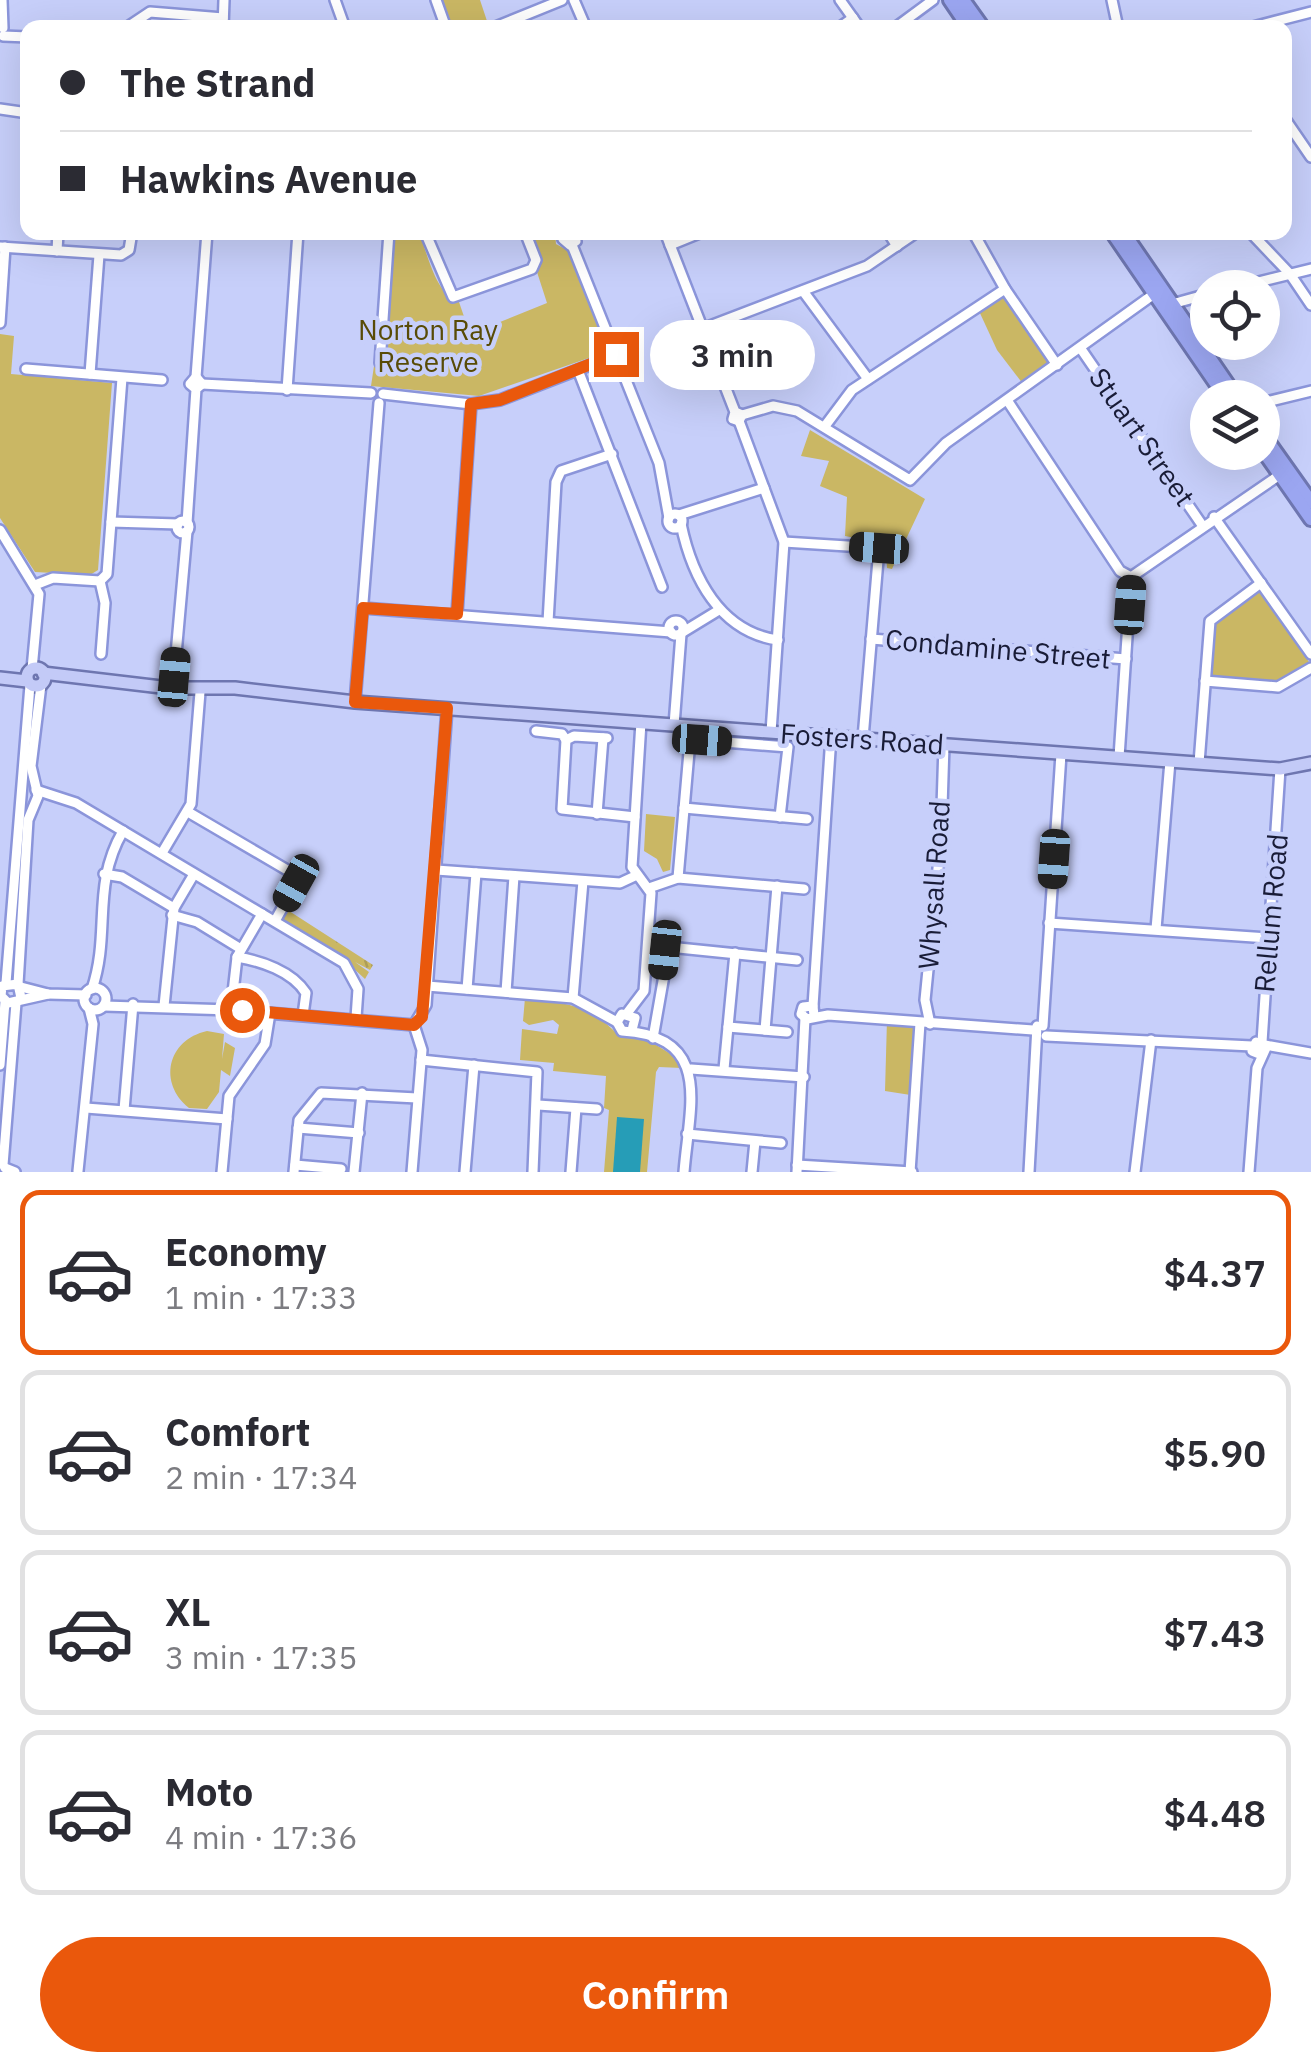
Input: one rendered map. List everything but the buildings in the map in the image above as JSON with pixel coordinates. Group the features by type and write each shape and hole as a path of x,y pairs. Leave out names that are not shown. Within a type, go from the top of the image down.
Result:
{"highway":[{"path":"1118,240 1224,380"},
{"path":"1128,240 1158,292"},
{"path":"1169,307 1215,380"},
{"path":"1280,465 1309,506"},
{"path":"1280,468 1284,472"}],"main road":[{"name":"Fosters Road","path":"0,675 200,692 293,695"},
{"name":"Fosters Road","path":"173,688 235,688 355,702 1283,769 1311,763"}],"street":[{"path":"2,0 2,31"},
{"path":"150,0 150,12"},
{"path":"513,20 562,0"},
{"path":"906,20 932,0"},
{"path":"138,20 150,12 195,20"},
{"path":"1280,20 1311,12"},
{"path":"1292,127 1311,156"},
{"path":"57,251 58,240"},
{"path":"0,323 3,247 99,255 126,253 130,240"},
{"path":"173,688 184,553 182,527 198,383 207,240"},
{"path":"287,390 297,240"},
{"path":"380,363 388,240"},
{"path":"429,240 454,297 536,265 528,240"},
{"path":"576,240 659,464 668,504 719,610 752,636 778,640"},
{"path":"668,240 784,542 770,732"},
{"path":"670,245 682,240"},
{"path":"893,240 897,246"},
{"path":"702,330 867,266 906,240"},
{"path":"977,240 1004,289 1057,365"},
{"path":"1258,240 1290,274 1311,305"},
{"path":"90,374 99,255"},
{"path":"1280,276 1311,269"},
{"path":"825,426 837,406 868,379 1004,289"},
{"path":"804,291 868,379"},
{"path":"739,416 773,406 797,411 910,480 946,444 1158,292"},
{"path":"1169,307 1190,300"},
{"name":"Stuart Street","path":"1081,349 1202,524"},
{"path":"198,383 471,404 500,400 616,354"},
{"path":"26,369 162,380"},
{"path":"578,370 662,587"},
{"path":"101,654 105,603 100,581 109,566 122,378"},
{"path":"1280,399 1311,391"},
{"path":"355,702 377,398"},
{"path":"1008,400 1120,571 1131,577"},
{"path":"457,614 471,404"},
{"path":"548,622 556,482 561,471 612,454"},
{"path":"1119,757 1131,577 1202,524 1284,472"},
{"path":"677,520 764,488"},
{"path":"1214,517 1311,654"},
{"path":"111,522 182,527"},
{"path":"0,530 41,601 31,788 0,1065"},
{"path":"784,542 879,548 863,738"},
{"path":"35,585 53,578 100,581"},
{"path":"1198,763 1210,621 1261,583"},
{"path":"363,608 676,630 719,610"},
{"path":"674,725 676,630"},
{"name":"Condamine Street","path":"871,639 1126,660"},
{"path":"1206,681 1278,687 1311,668"},
{"path":"162,853 188,812 200,692"},
{"path":"414,1025 422,1017 427,986 447,708"},
{"path":"642,722 635,876 649,888"},
{"path":"536,731 562,734 566,740 562,809 635,817"},
{"path":"830,736 797,1169 911,1172"},
{"path":"566,740 605,738 597,814"},
{"path":"678,878 689,752 699,740 788,747 780,817"},
{"name":"Whysall Road","path":"911,1172 941,838 944,745"},
{"path":"1029,1172 1061,754"},
{"path":"1156,929 1170,761"},
{"name":"Rellum Road","path":"1249,1172 1283,769"},
{"path":"31,788 19,795 29,803 59,800 83,807"},
{"path":"31,788 83,807 350,970 358,989 356,1018"},
{"path":"684,808 806,819"},
{"path":"188,812 294,874 296,883 274,922"},
{"path":"81,1171 104,874 123,831"},
{"path":"436,870 620,884 635,876"},
{"path":"467,989 476,873"},
{"path":"104,874 122,878 173,912 192,919 239,953 299,982 306,992 304,1015"},
{"path":"164,1006 173,912 194,874"},
{"path":"506,992 514,876"},
{"path":"649,888 678,878 804,888"},
{"path":"573,998 582,880"},
{"path":"765,1030 777,886"},
{"path":"630,1022 644,990 649,888"},
{"path":"231,1010 239,953 262,914"},
{"path":"1049,924 1268,938"},
{"path":"652,1038 665,950 797,960"},
{"path":"724,1069 735,953"},
{"path":"427,986 573,998 630,1022 681,1054 691,1070 684,1172"},
{"path":"9,992 414,1025"},
{"path":"6,1168 9,992"},
{"path":"124,1110 127,1003"},
{"path":"811,1010 925,1024 1311,1053"},
{"path":"222,1172 230,1096 265,1044 270,1013"},
{"path":"412,1172 421,1060 421,1038 414,1025"},
{"path":"728,1027 787,1032"},
{"path":"1135,1172 1151,1040"},
{"path":"421,1060 537,1072 533,1172"},
{"path":"465,1172 474,1065"},
{"path":"691,1070 724,1069 804,1077"},
{"path":"342,1169 295,1169 299,1120 321,1093 417,1098"},
{"path":"354,1172 362,1093"},
{"path":"538,1104 597,1110"},
{"path":"86,1108 226,1120"},
{"path":"571,1172 576,1108"},
{"path":"298,1128 360,1133"},
{"path":"687,1134 782,1143"},
{"path":"752,1172 755,1141"}],"green space":[{"path":"440,0 480,0 487,20 447,20"},
{"name":"Norton Ray Reserve","path":"393,240 421,240 438,282 459,302 470,334 547,303 537,272 541,262 533,240 556,240 571,252 609,351 479,396 371,386 374,366 384,367"},
{"path":"1000,296 1006,297 1049,359 1048,366 1023,384 997,350 979,311"},
{"path":"0,334 14,336 11,374 112,383 98,570 90,575 35,572 0,518"},
{"path":"810,430 925,499 892,569 887,568 886,544 845,536 847,497 820,486 829,461 801,456"},
{"path":"1259,588 1309,662 1277,684 1209,678 1213,622"},
{"path":"646,814 675,817 670,870 663,872 657,859 644,851"},
{"path":"286,909 373,965 370,970 355,962 369,972 365,979 338,954 281,921"},
{"path":"525,998 577,1007 599,1018 619,1036 643,1037 679,1059 682,1068 659,1067 656,1072 647,1172 604,1172 609,1110 604,1108 606,1076 553,1071 554,1063 520,1060 522,1029 557,1034 559,1025 553,1020 529,1025 523,1021"},
{"path":"887,1020 920,1023 917,1096 885,1091"},
{"path":"207,1031 224,1034 222,1059 225,1042 235,1048 230,1076 221,1070 219,1092 207,1109 189,1108 173,1087 171,1064 183,1043"}],"shaded area":[{"path":"617,1117 644,1119 640,1172 613,1172"}],"route":[{"path":"242,1010 414,1025 422,1017 426,1005 447,708 355,702 363,608 457,614 471,404 500,400 616,354"}]}
